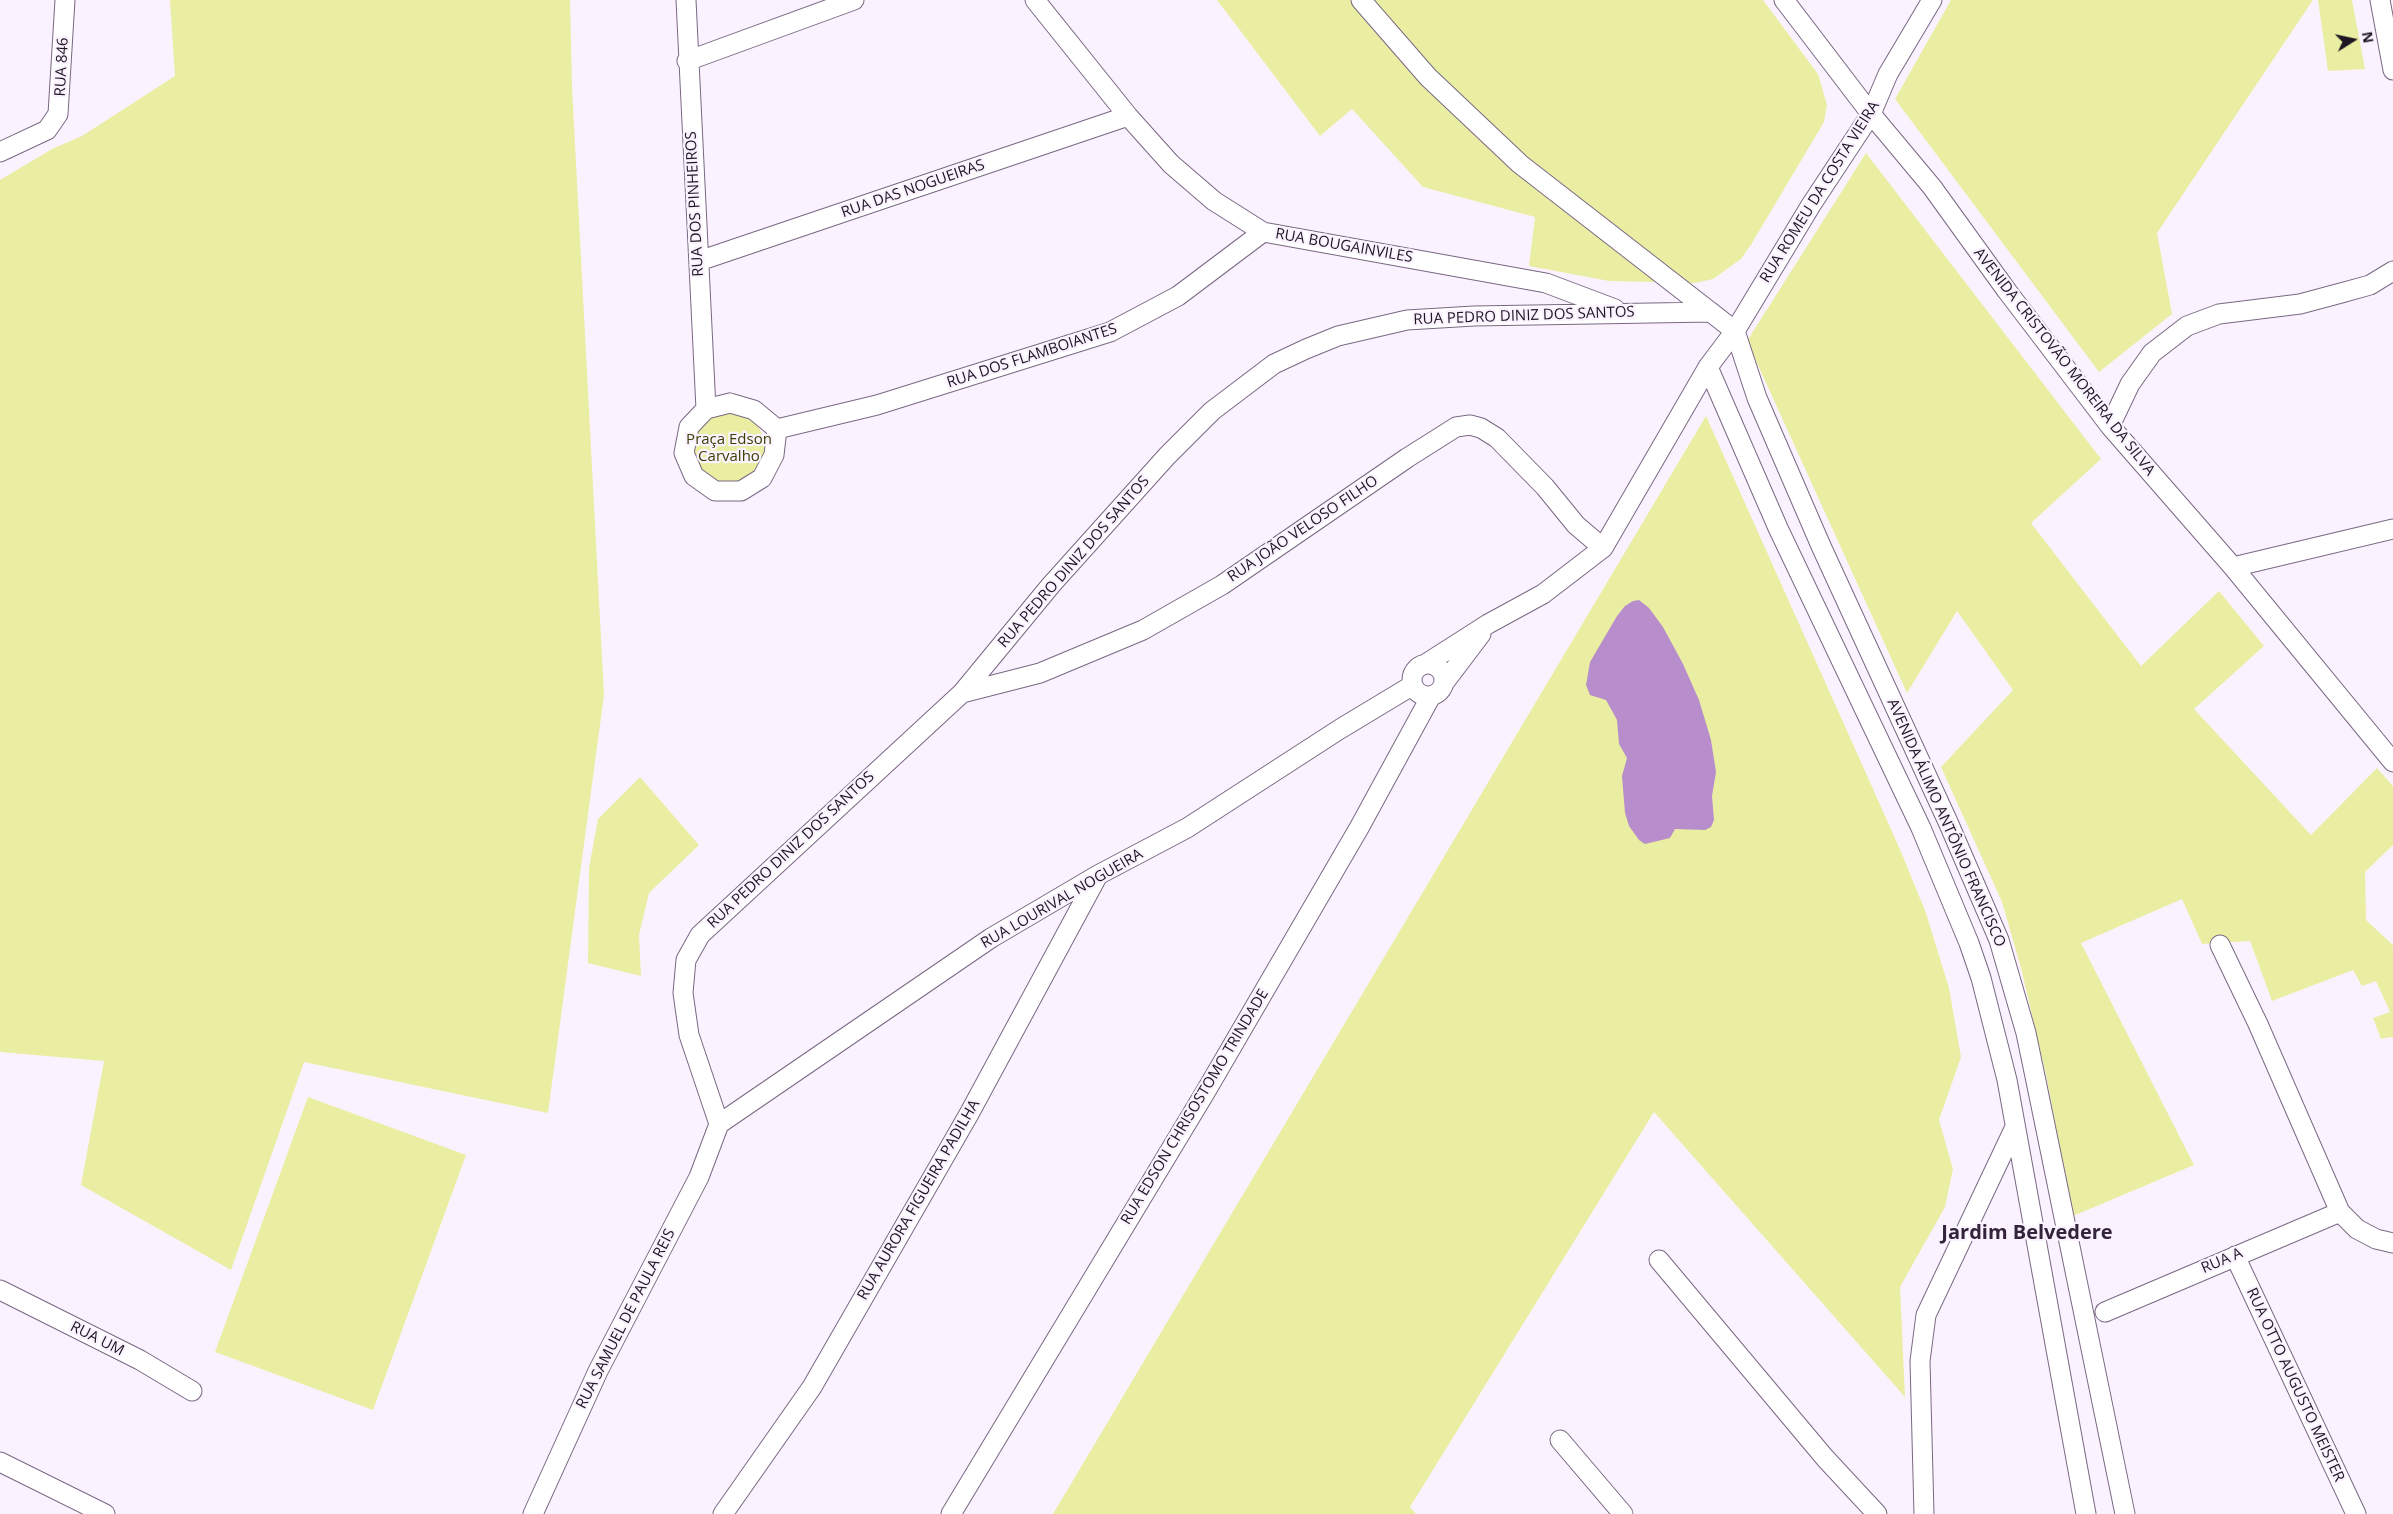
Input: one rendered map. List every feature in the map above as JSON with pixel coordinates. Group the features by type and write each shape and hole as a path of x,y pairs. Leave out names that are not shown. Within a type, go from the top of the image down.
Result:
{"street":[{"name":"RUA 846","path":"0,152 47,130 58,114 60,107 65,0"},
{"name":"RUA DOS PINHEIROS","path":"686,0 687,61 706,409"},
{"path":"687,61 854,0"},
{"name":"RUA BOUGAINVILES","path":"1035,0 1128,116 1171,164 1214,201 1263,232 1546,283 1626,313"},
{"path":"1361,0 1428,77 1520,164 1735,331"},
{"name":"AVENIDA CRISTOVÃO MOREIRA DA SILVA","path":"1784,0 1871,114 1932,187 2007,291 2110,426 2233,567 2393,762"},
{"name":"RUA ROMEU DA COSTA VIEIRA","path":"1603,548 1708,367 1735,331 1811,205 1871,114 1888,74 1932,0"},
{"path":"2380,0 2393,70"},
{"name":"RUA DAS NOGUEIRAS","path":"699,261 1128,116"},
{"name":"RUA DOS FLAMBOIANTES","path":"777,429 877,406 1110,332 1178,296 1263,232"},
{"path":"2110,426 2130,384 2152,353 2187,326 2219,314 2300,304 2363,287 2393,271"},
{"name":"RUA PEDRO DINIZ DOS SANTOS","path":"718,1124 689,1035 683,993 686,960 700,935 962,692 1051,585 1167,456 1212,411 1274,364 1338,336 1407,320 1474,316 1711,312"},
{"name":"AVENIDA ÁLIMO ANTÔNIO FRANCISCO","path":"1735,331 1757,398 1948,822 1999,940 2026,1033 2038,1086 2125,1514"},
{"name":"AVENIDA ÁLIMO ANTÔNIO FRANCISCO","path":"1708,367 1778,528 1892,764 1966,935 1981,978 1995,1030 2015,1127 2086,1514"},
{"path":"730,403 754,410 777,429 774,455 762,478 741,491 715,491 694,476 684,453 689,428 706,409 730,403"},
{"name":"RUA JOÃO VELOSO FILHO","path":"962,692 1040,673 1143,630 1222,585 1407,458 1456,427 1470,425 1481,428 1497,438 1545,487 1576,525 1603,548"},
{"path":"2233,567 2393,529"},
{"path":"1426,664 1436,666 1443,673 1437,689 1418,692 1413,685 1412,676 1416,669 1488,624 1543,594 1603,548"},
{"name":"RUA EDSON CHRISOSTOMO TRINDADE","path":"952,1514 1212,1082 1437,689 1488,624"},
{"name":"RUA LOURIVAL NOGUEIRA","path":"718,1124 991,938 1098,875 1187,828 1340,729 1413,685"},
{"name":"RUA AURORA FIGUEIRA PADILHA","path":"723,1514 812,1387 969,1114 1098,875"},
{"path":"2220,945 2258,1024 2340,1212 2357,1229 2376,1239 2393,1243"},
{"name":"RUA SAMUEL DE PAULA REIS","path":"533,1514 598,1371 699,1177 718,1124"},
{"path":"1924,1514 1920,1371 1924,1324 1943,1278 2015,1127"},
{"name":"RUA A","path":"2105,1312 2340,1212"},
{"name":"RUA OTTO AUGUSTO MEISTER","path":"2234,1256 2356,1514"},
{"path":"1659,1260 1825,1458 1877,1514"},
{"name":"RUA UM","path":"0,1290 140,1360 192,1391"},
{"path":"1560,1440 1623,1514"},
{"path":"0,1462 105,1514"}],"green space":[{"path":"170,0 570,0 572,87 604,695 548,1113 304,1062 231,1270 81,1185 104,1061 0,1052 0,180 52,149 82,136 175,76"},
{"path":"1217,0 1763,0 1818,74 1827,105 1824,122 1741,259 1713,279 1695,283 1609,281 1529,266 1535,217 1423,187 1352,109 1320,136"},
{"path":"1951,0 2313,0 2157,233 2172,314 2099,372 1895,99"},
{"path":"2318,0 2352,0 2365,69 2328,71"},
{"path":"1866,153 2101,459 2031,523 2141,666 2219,591 2264,646 2194,709 2311,835 2377,768 2393,786 2393,845 2365,872 2366,920 2393,945 2393,1038 2381,1039 2373,1018 2390,1012 2376,981 2362,986 2353,970 2272,1001 2250,941 2202,944 2182,899 2081,943 2194,1165 2073,1216 2046,1075 2021,968 2002,902 1941,767 2013,690 1957,611 1907,693 1747,341"},
{"name":"Praça Edson Carvalho","path":"729,412 749,418 759,428 765,448 759,468 749,478 729,484 709,478 699,468 693,448 699,428 709,418"},
{"path":"1706,416 1899,847 1926,913 1949,988 1961,1057 1939,1120 1953,1169 1945,1207 1900,1287 1905,1397 1654,1112 1410,1507 1416,1514 1053,1514"},
{"path":"640,777 699,845 649,893 639,935 641,976 588,963 589,868 598,819"},
{"path":"308,1097 466,1155 373,1410 215,1352"}],"shaded area":[{"path":"1639,600 1649,608 1663,627 1683,664 1699,700 1711,740 1716,772 1712,796 1714,820 1711,827 1705,830 1675,829 1670,838 1645,844 1639,840 1629,826 1625,813 1622,776 1627,758 1619,744 1617,720 1606,700 1590,695 1586,685 1590,662 1617,616 1625,606"}],"district":[{"name":"Jardim Belvedere","path":"2027,1233"}]}
